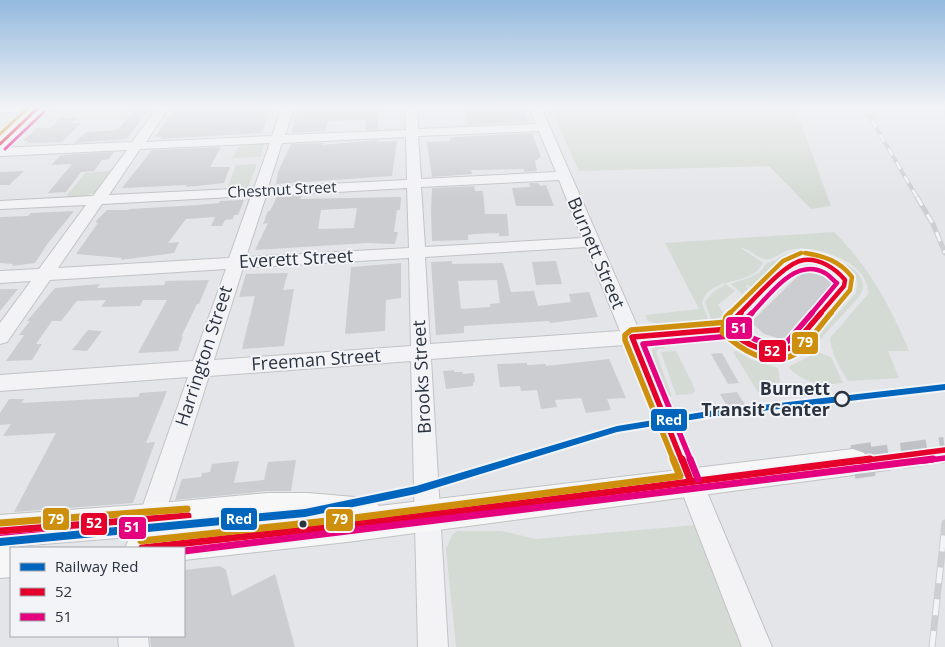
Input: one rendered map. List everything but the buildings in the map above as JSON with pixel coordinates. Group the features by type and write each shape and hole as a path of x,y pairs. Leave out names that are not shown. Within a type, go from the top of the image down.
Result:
{"main road":[{"path":"0,531 144,539 347,526 428,514 853,462"}],"street":[{"path":"0,337 142,137"},
{"path":"0,152 326,137"},
{"name":"Brooks Street","path":"412,137 433,647"},
{"name":"Burnett Street","path":"548,137 692,482"},
{"name":"Harrington Street","path":"144,539 277,139"},
{"name":"Chestnut Street","path":"0,205 564,176"},
{"name":"Everett Street","path":"0,277 591,242"},
{"name":"Freeman Street","path":"0,383 632,337"},
{"path":"692,482 757,647"}],"shaded area":[{"path":"564,137 806,137 831,206 811,209 769,166 579,171"},
{"path":"264,144 260,157 232,158 240,146"},
{"path":"257,164 247,190 226,191 236,165"},
{"path":"110,171 94,194 89,194 86,198 64,199 85,173"},
{"path":"834,232 858,258 868,273 902,335 909,351 888,351 899,378 848,381 839,366 830,338 868,294 866,283 861,273 841,258 829,253 816,250 793,249 768,259 741,248 763,263 750,276 722,284 706,294 702,303 708,319 658,326 648,321 645,315 699,309 665,243"},
{"path":"800,251 821,255 846,264 862,279 863,288 857,299 809,352 805,350 856,293 857,281 854,274 839,262 829,258 819,255 800,254 792,255 782,260 754,288 747,285 746,287 749,288 742,294 731,284 760,272 767,263 781,256"},
{"path":"726,284 735,291 718,305 725,315 718,320 711,319 705,302 714,291"},
{"path":"663,343 665,348 658,349 656,352 672,397 665,393 652,351 656,345"},
{"path":"676,351 694,387 695,391 692,394 676,395 661,352"},
{"path":"736,351 752,360 778,368 780,381 777,391 758,392 733,352"},
{"path":"818,352 831,357 843,383 814,383 801,378 789,368"},
{"path":"696,525 746,647 456,647 446,549 453,534 458,531 501,531 536,539"}],"tunnel":[{"path":"863,461 945,450"},
{"path":"853,462 873,459"}],"railway":[{"path":"882,137 918,199"},
{"path":"917,197 933,224 945,253"},
{"path":"932,647 945,523"}],"rail line":[{"name":"Red","path":"0,542 305,513 416,490 617,429 709,414 945,387"}],"transit line":[{"name":"52","path":"0,144 7,137"},
{"name":"51","path":"5,149 17,137"},
{"name":"79","path":"801,253 783,261 726,317 722,332 738,347 763,358 784,358 796,353 850,290 852,277 843,266 832,259 805,253"},
{"name":"52","path":"804,260 816,262 836,271 845,280 844,286 791,348 773,351 765,350 742,341 729,329 732,321 788,267 804,260"},
{"name":"51","path":"805,268 824,272 837,283 787,342 774,344 759,342 746,335 738,327 792,273 805,268"},
{"name":"79","path":"141,541 346,519 680,476 625,340 625,335 631,330 728,322"},
{"name":"52","path":"691,482 632,337 729,329"},
{"name":"51","path":"698,479 643,344 730,336"},
{"name":"52","path":"151,547 358,524 945,450"},
{"name":"51","path":"185,551 945,458"},
{"name":"79","path":"0,523 187,509"},
{"name":"52","path":"0,531 188,516"},
{"name":"51","path":"1,538 189,523"}],"place":[{"name":"Burnett Transit Center","path":"842,399"}]}
